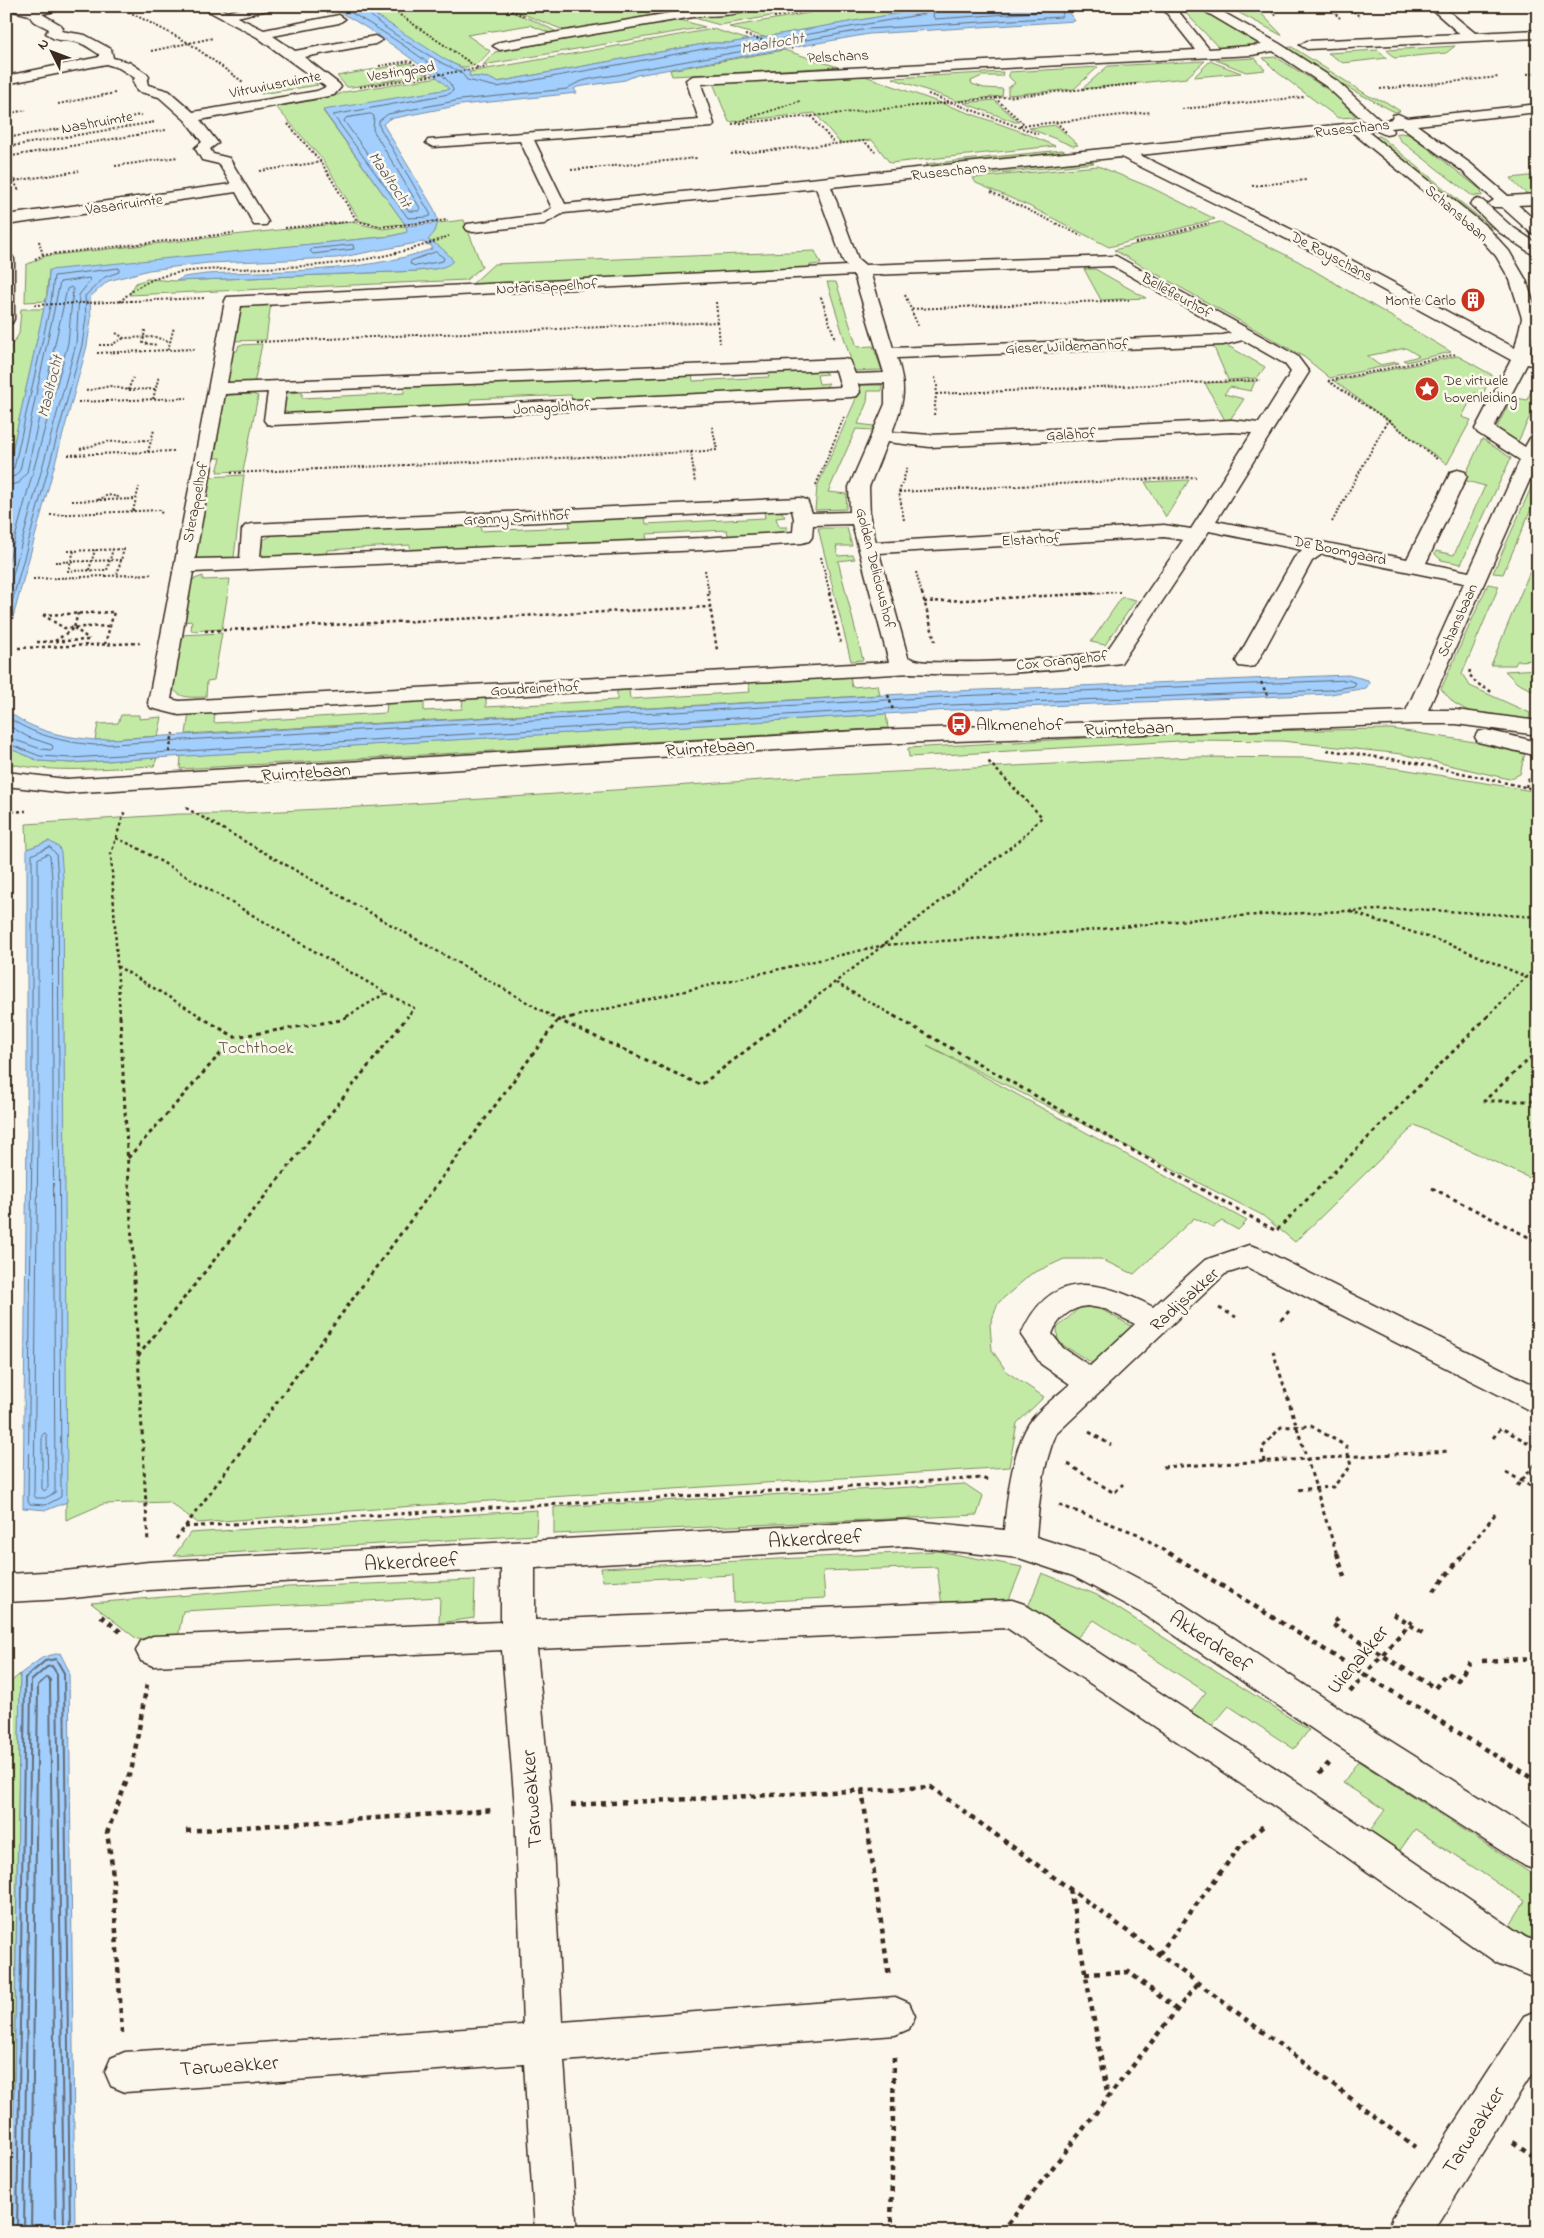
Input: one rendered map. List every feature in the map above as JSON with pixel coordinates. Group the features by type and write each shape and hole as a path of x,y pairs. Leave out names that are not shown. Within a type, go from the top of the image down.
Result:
{"street":[{"path":"10,6 34,12 58,6"},
{"name":"Vitruviusruimte","path":"190,117 329,92 334,87 293,55 258,32 205,6"},
{"path":"225,16 267,6"},
{"path":"500,46 678,16 752,6"},
{"path":"1167,6 1206,53"},
{"path":"1202,6 1275,47 1332,84 1411,121 1538,231"},
{"path":"1434,6 1472,37"},
{"path":"34,12 38,18 56,28 53,33 63,38 80,38 106,52 106,60"},
{"path":"258,32 339,19"},
{"path":"1307,45 1538,34"},
{"path":"293,55 375,40"},
{"name":"Pelschans","path":"433,142 707,124 693,80 1206,53 1275,47"},
{"path":"6,80 106,60 124,65 142,77 140,81 142,88 164,94 190,117 211,143 202,148 204,153 207,157 224,161 238,181 260,222"},
{"path":"1332,84 1395,138"},
{"name":"Ruseschans","path":"560,209 1124,153 1538,108"},
{"path":"1511,111 1531,124"},
{"name":"Schansbaan","path":"1355,128 1481,230 1503,254 1518,280 1530,318 1520,358 1484,429 1534,450 1414,717"},
{"path":"473,227 544,219 560,209 525,136"},
{"name":"De Royschans","path":"1124,153 1323,251 1520,358 1538,361"},
{"name":"Vasariruimte","path":"6,220 238,181"},
{"name":"Golden Delicioushof","path":"822,183 851,261 861,270 894,378 894,404 859,487 860,518 898,660 911,667"},
{"name":"Schansbaan","path":"1468,195 1505,229 1538,251"},
{"path":"1482,208 1510,206 1538,199"},
{"path":"1510,206 1538,210"},
{"path":"861,270 1113,255"},
{"name":"Bellefleurhof","path":"1113,255 1291,360 1300,372"},
{"path":"6,320 7,262"},
{"name":"Notarisappelhof","path":"233,301 861,270"},
{"name":"Sterappelhof","path":"159,703 233,301"},
{"name":"Gieser Wildemanhof","path":"887,353 1223,340 1248,334"},
{"name":"Jonagoldhof","path":"216,393 278,386 722,368 847,378 894,378"},
{"path":"1199,530 1300,372"},
{"name":"Jonagoldhof","path":"278,386 273,420 706,399 847,378"},
{"name":"Galahof","path":"880,436 930,441 1232,426 1263,430"},
{"path":"1414,566 1458,476"},
{"name":"Granny Smithhof","path":"250,563 252,530 699,508 802,520 860,518"},
{"name":"Granny Smithhof","path":"183,569 250,563 702,544 802,520"},
{"name":"De Boomgaard","path":"1199,530 1319,546 1475,579"},
{"name":"Elstarhof","path":"868,548 1199,530"},
{"name":"Cox Orangehof","path":"911,667 943,670 1112,658 1199,530"},
{"path":"1252,668 1304,558 1319,546"},
{"name":"Goudreinethof","path":"159,703 179,708 911,667"},
{"name":"Ruimtebaan","path":"6,779 66,786 874,737 1414,717 1456,717 1538,728"},
{"name":"Ruimtebaan","path":"1414,717 1538,749"},
{"path":"6,790 66,786"},
{"name":"Radijsakker","path":"1019,1545 1023,1494 1036,1443 1044,1427 1215,1267 1249,1255 1538,1401"},
{"path":"1092,1383 1052,1356 1036,1335 1046,1315 1061,1301 1086,1294 1114,1299 1156,1323"},
{"name":"Akkerdreef","path":"6,1588 64,1585 149,1576 906,1533 1019,1545 1084,1566 1157,1605 1340,1728 1538,1854"},
{"name":"Tarweakker","path":"518,1555 518,1634 533,1807 543,2043 556,2232"},
{"path":"153,1651 1012,1614 1296,1801 1511,1950 1538,1960"},
{"name":"Tarweakker","path":"125,2072 895,2016"},
{"name":"Tarweakker","path":"1408,2232 1538,2029"}],"path":[{"name":"Vestingpad","path":"329,92 477,68 400,15 392,6"},
{"path":"106,60 258,32"},
{"path":"740,33 799,51"},
{"path":"322,76 410,61 431,76"},
{"path":"1527,74 1538,73"},
{"path":"1380,89 1499,77"},
{"path":"730,124 1143,84"},
{"path":"58,104 142,88"},
{"path":"1182,109 1304,97"},
{"path":"995,98 1025,125"},
{"path":"6,114 26,110"},
{"path":"1018,126 1151,112"},
{"path":"812,116 835,144"},
{"path":"6,157 190,117"},
{"name":"Nashruimte","path":"6,138 190,117"},
{"name":"Nashruimte","path":"6,147 190,117"},
{"path":"731,154 864,141 895,176"},
{"path":"115,166 204,153"},
{"path":"543,173 697,158"},
{"path":"238,181 321,162"},
{"path":"959,170 973,183 1113,255 1210,223"},
{"path":"6,175 10,174 14,181 78,172"},
{"path":"1209,194 1220,190 1306,180"},
{"path":"283,228 357,221 386,227 452,220"},
{"path":"7,262 26,264 43,255 241,233"},
{"path":"120,302 132,288 161,276 181,271 348,262 426,246 439,241"},
{"path":"813,273 847,378 848,407 802,520 817,542 847,671"},
{"path":"712,278 719,322 722,368"},
{"path":"39,305 214,297 233,301"},
{"path":"912,309 1135,300"},
{"path":"97,353 719,322"},
{"path":"168,350 174,327"},
{"path":"145,330 144,343 157,345"},
{"path":"116,333 124,338"},
{"path":"99,345 111,345 124,338 155,337 170,342"},
{"path":"1327,381 1496,345"},
{"path":"1300,372 1317,375 1388,420 1458,476"},
{"path":"152,400 159,376"},
{"path":"128,390 133,378"},
{"path":"936,394 1262,380"},
{"path":"86,391 110,386 128,390 155,389"},
{"path":"78,402 152,400 216,393"},
{"path":"200,475 717,450 706,399"},
{"path":"1319,546 1388,420"},
{"path":"148,452 154,430"},
{"path":"80,449 109,442 152,440"},
{"path":"68,455 205,450"},
{"path":"691,452 699,508"},
{"path":"899,492 1196,477"},
{"path":"133,511 139,487"},
{"path":"98,500 104,495 111,494 119,497 119,499"},
{"path":"72,501 136,499"},
{"path":"50,515 160,510 162,514 193,512"},
{"path":"702,544 722,678"},
{"path":"74,551 68,571 107,570 113,549"},
{"path":"68,551 124,549 117,575"},
{"path":"89,570 95,550"},
{"path":"55,562 121,560"},
{"path":"33,579 117,575 183,569"},
{"path":"924,602 1120,592"},
{"path":"18,648 105,644 171,637 710,606"},
{"path":"105,644 114,612 43,615 64,628 110,626"},
{"path":"54,641 74,628 78,613"},
{"path":"37,642 90,640 74,628"},
{"name":"Schansbaan","path":"1471,666 1470,674 1476,683 1497,694"},
{"path":"1252,668 1270,701"},
{"path":"169,753 174,729"},
{"path":"1320,750 1412,762 1538,790"},
{"path":"193,805 183,806 558,1020 701,1085 1020,840 1042,817 984,758 994,757"},
{"path":"127,806 111,854 149,1576"},
{"path":"116,838 136,847 414,1008 138,1356"},
{"path":"149,1576 558,1020 884,945 1074,932 1216,917 1347,911 1416,909 1538,917"},
{"path":"1347,911 1456,946 1538,982"},
{"path":"836,983 1276,1231 1525,976 1538,965"},
{"path":"117,966 235,1036 341,1020 386,993"},
{"path":"127,1159 235,1036"},
{"path":"1538,1051 1484,1101 1538,1101"},
{"path":"1432,1188 1538,1242"},
{"path":"1273,1351 1344,1577"},
{"path":"1264,1462 1262,1448 1281,1428 1311,1426 1346,1446 1351,1466 1333,1487 1295,1490"},
{"path":"1493,1438 1501,1428 1538,1448"},
{"path":"1036,1443 1114,1493 1123,1484"},
{"path":"1163,1468 1450,1451"},
{"path":"1517,1486 1538,1461"},
{"path":"1506,1472 1536,1490"},
{"path":"1434,1591 1496,1513"},
{"path":"1393,1614 1410,1622 1424,1634"},
{"path":"1338,1618 1332,1624 1435,1688 1447,1673 1458,1680 1470,1662"},
{"name":"Uienakker","path":"1159,1954 1242,1844 1296,1801 1382,1656 1410,1622"},
{"path":"1482,1661 1538,1658"},
{"path":"125,2072 112,1865 107,1833 132,1767"},
{"path":"186,1831 533,1807 931,1787 1159,1954 1447,2171"},
{"path":"1070,1889 1108,2098"},
{"path":"1085,1974 1129,1972 1177,2010"},
{"path":"1002,2232 1198,1984"}],"green space":[{"path":"364,6 495,6 533,20 557,32 550,33 530,25 467,35 490,51 475,64 464,67 433,53 376,15 377,13"},
{"path":"503,6 628,6 659,14 566,31"},
{"path":"761,6 829,6 720,25 687,16 706,16"},
{"path":"849,6 929,8 764,37 729,27"},
{"path":"1179,6 1200,10 1212,15 1264,47 1220,49"},
{"path":"1254,6 1283,36 1228,7"},
{"path":"673,18 705,27 483,65 495,52 664,22"},
{"path":"713,29 749,40 709,43 497,82 489,78 468,76 470,72"},
{"path":"1455,46 1446,53 1394,58 1387,50"},
{"path":"1292,47 1369,96 1386,102 1400,111 1395,112 1354,91 1284,48"},
{"path":"784,50 838,67 672,76 670,70"},
{"path":"1378,50 1387,58 1343,63 1328,53"},
{"path":"1276,57 1335,94 1356,117 1338,118 1277,72 1263,58"},
{"path":"1255,58 1265,70 1246,72 1216,60"},
{"path":"1205,61 1186,78 1082,89 1108,66"},
{"path":"1210,61 1241,73 1194,77"},
{"path":"409,63 426,75 352,87 347,87 337,76"},
{"path":"1098,67 1074,89 1008,95 1008,88 1015,83 1009,77 1009,72"},
{"path":"1003,72 1002,76 982,76 971,81 972,84 984,88 1003,89 1002,96 957,101 892,78"},
{"path":"865,76 1025,133 1055,146 890,163 872,140 840,143 815,113 729,122 713,83"},
{"path":"439,77 450,89 323,111 405,224 381,226 360,221 323,160 276,107 331,97 345,92"},
{"path":"310,79 318,85 261,94 255,89"},
{"path":"994,100 1019,122 964,103"},
{"path":"1056,125 1078,145 1073,146 1029,128"},
{"path":"1396,134 1408,134 1416,139 1481,190 1482,196 1471,195 1401,141"},
{"path":"1380,136 1491,227 1482,228 1374,137"},
{"path":"1062,150 1071,154 930,168 926,164"},
{"path":"1085,159 1094,163 970,176 965,172"},
{"path":"1098,166 1152,188 1215,219 1109,247 1029,206 976,183 973,178"},
{"path":"1538,175 1538,197 1530,195 1511,178"},
{"path":"464,220 482,267 466,280 129,295 136,283 147,279 176,281 417,271 441,268 451,257 427,240 438,223"},
{"path":"351,222 383,229 406,226 408,232 392,236 49,271 46,301 25,302 26,265 45,256"},
{"path":"1220,222 1298,261 1451,352 1406,362 1404,360 1419,356 1406,348 1367,356 1379,365 1399,363 1330,378 1304,357 1114,250"},
{"path":"815,251 821,264 810,265 812,272 470,286 494,264"},
{"path":"1084,269 1095,269 1146,298 1101,300"},
{"path":"827,282 836,282 857,347 873,346 882,370 852,371 850,357"},
{"path":"271,302 266,340 232,341 238,310 245,306"},
{"path":"21,309 44,309 6,478 6,354 19,334"},
{"path":"1221,342 1265,367 1257,378 1228,380 1212,343"},
{"path":"262,344 254,384 229,385 224,382 230,351 237,351 239,345"},
{"path":"1458,356 1492,375 1483,394 1474,393 1462,417 1471,420 1447,464 1334,381"},
{"path":"813,369 827,374 817,375 819,384 829,383 826,387 815,391 572,402 571,395 471,399 470,406 290,414 280,408 281,396 288,393 302,392 302,398 404,393 404,386 692,374 693,381 769,377 768,371"},
{"path":"1538,376 1538,399 1516,446 1495,431 1512,397 1527,400"},
{"path":"1255,381 1251,391 1230,387 1224,394 1244,399 1227,424 1205,383"},
{"path":"856,385 882,385 882,391 868,391 867,402 858,424 874,426 872,430 856,429 828,492 847,494 846,509 815,510 817,487 855,401"},
{"path":"252,394 258,396 243,471 217,472 221,458 212,458 222,397"},
{"path":"1482,439 1511,458 1461,564 1441,560 1435,554 1436,551 1454,555 1485,486 1463,480"},
{"path":"1538,472 1538,493 1503,574 1493,573"},
{"path":"244,475 234,557 226,562 195,560 209,477"},
{"path":"1189,480 1166,517 1145,482"},
{"path":"764,510 782,512 785,517 776,518 779,527 788,527 778,534 761,537 729,538 727,530 646,534 647,542 411,553 410,545 327,550 326,557 266,558 261,553 263,540 277,533 480,524 481,531 570,527 569,519 645,516 646,524 765,518"},
{"path":"818,528 847,528 852,546 836,546 838,556 853,555 855,559 838,561 863,660 851,661"},
{"path":"1538,552 1538,660 1517,661 1515,665 1491,665"},
{"path":"203,576 203,580 230,579 222,629 191,631 192,621 183,622 192,580"},
{"path":"1488,584 1499,586 1462,674 1470,686 1530,713 1529,721 1470,712 1454,703 1441,689"},
{"path":"1122,597 1136,600 1105,645 1091,642"},
{"path":"222,633 214,680 207,681 206,697 186,697 174,690 170,685 180,635"},
{"path":"1538,669 1538,693 1517,683 1505,671"},
{"path":"850,677 852,687 878,685 880,695 186,734 189,713 215,711 214,723 386,713 387,702 424,700 424,711 462,709 463,698 486,697 486,707 617,700 617,690 629,690 630,699 750,692 748,682"},
{"path":"886,714 888,728 180,769 181,756"},
{"path":"121,715 139,715 139,719 162,717 158,736 95,740 98,724 118,723"},
{"path":"1392,729 1481,743 1525,753 1520,774 1509,779 1402,754 1282,741 1195,740 909,757 908,748 1194,732"},
{"path":"6,747 39,761 71,763 157,758 154,766 80,769 42,768 6,763"},
{"name":"Tochthoek","path":"1192,757 1307,758 1402,769 1538,792 1538,1182 1415,1125 1295,1242 1262,1215 927,1045 1247,1221 1238,1230 1222,1221 1213,1227 1194,1218 1134,1274 1100,1259 1064,1259 1031,1274 998,1303 990,1325 992,1350 1007,1372 1044,1397 1017,1423 1009,1467 413,1506 198,1523 169,1502 103,1504 66,1520 63,878 49,841 27,849 26,824 181,814 223,814 379,806 836,775"},
{"path":"1080,1307 1097,1307 1137,1329 1097,1366 1058,1342 1057,1328"},
{"path":"965,1484 983,1496 977,1515 554,1534 554,1507"},
{"path":"537,1510 536,1535 174,1556 190,1533"},
{"path":"938,1551 1022,1567 1008,1602 942,1606 937,1567 823,1571 825,1598 734,1603 733,1575 603,1581 601,1568"},
{"path":"1042,1573 1097,1595 1309,1730 1294,1749 1229,1706 1210,1728 1189,1714 1206,1692 1094,1620 1075,1640 1028,1607"},
{"path":"475,1580 474,1618 439,1623 440,1597 183,1611 178,1637 137,1639 91,1603 288,1587"},
{"path":"20,1674 12,2232 6,2232 6,1686"},
{"path":"1358,1761 1538,1878 1538,1934 1530,1938 1509,1926 1525,1901 1415,1829 1398,1853 1368,1833 1385,1810 1343,1783"}],"water":[{"name":"Maaltocht","path":"328,6 364,6 378,13 377,16 446,60 470,72 469,76 489,78 497,82 709,43 729,43 928,8 927,6 1064,6 1075,21 869,34 637,75 625,80 577,87 574,89 577,93 461,105 389,119 383,124 434,209 438,221 405,224 323,110 449,89 432,73 382,38"},
{"name":"Maaltocht","path":"438,223 434,233 428,240 448,254 453,261 441,268 417,271 176,281 184,277 206,274 291,271 377,263 432,249 432,246 422,242 337,258 208,263 149,270 108,281 90,297 91,319 87,346 6,643 6,478 48,290 49,270 392,236 407,232 406,226"},
{"path":"1348,675 1368,680 1369,684 1366,688 1331,694 952,710 71,763 39,761 6,747 6,710 27,723 48,732 95,740 956,691"},
{"path":"49,841 59,847 63,878 67,1502 47,1510 23,1508 27,1132 27,849"},
{"path":"60,1653 69,1671 75,2232 12,2232 20,1674 43,1657"}],"place":[{"name":"Monte Carlo","path":"1473,300"},
{"name":"De virtuele bovenleiding","path":"1427,389"},
{"name":"Alkmenehof","path":"959,724"}]}
